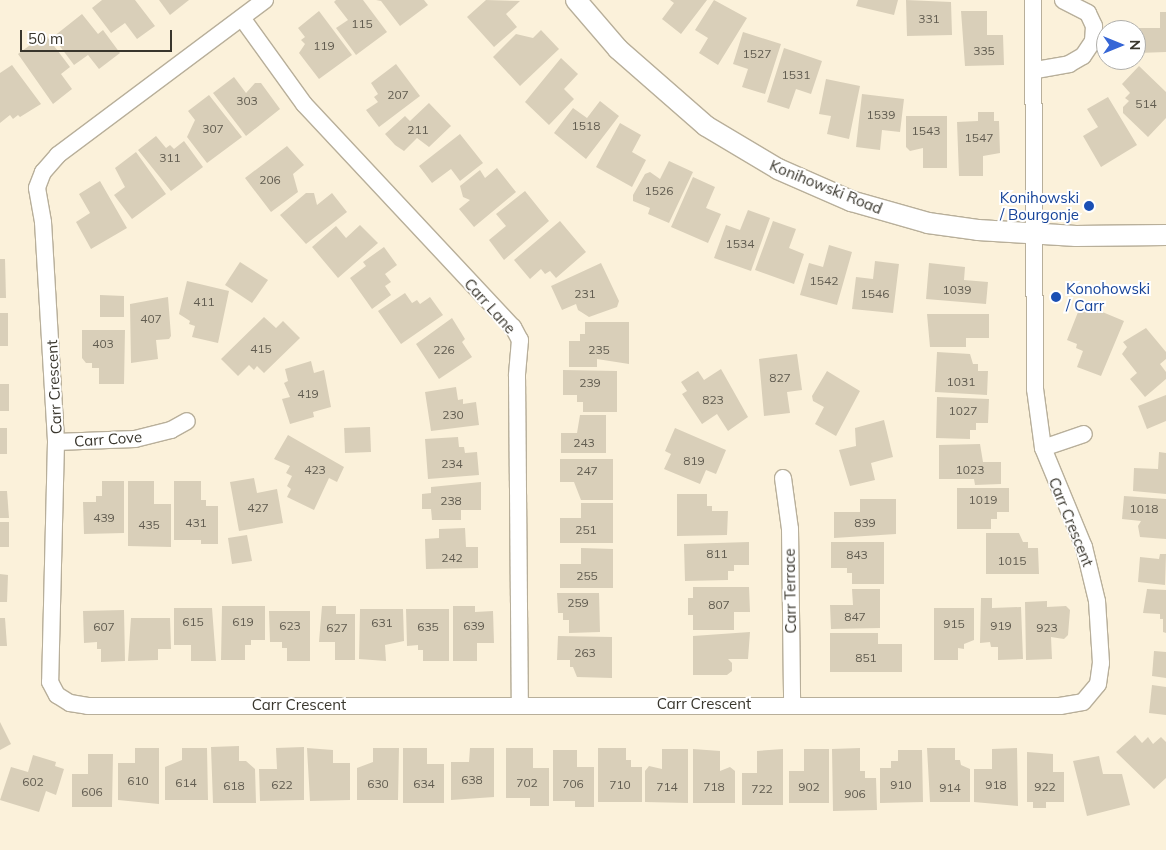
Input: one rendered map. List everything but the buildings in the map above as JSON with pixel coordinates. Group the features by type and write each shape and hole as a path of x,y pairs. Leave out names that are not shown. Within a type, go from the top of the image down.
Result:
{"street":[{"name":"Carr Crescent","path":"265,0 58,155 43,172 37,188 44,232 56,442 50,682 57,694 70,703 88,706 792,704 1060,706 1083,702 1098,684 1101,663 1097,601 1084,547 1043,448 1035,389 1036,70 1033,0"},
{"name":"Konihowski Road","path":"576,0 618,49 678,104 739,148 778,169 852,201 928,223 1035,233 1166,235"},
{"path":"1036,70 1069,64 1083,56 1094,41 1094,26 1088,13 1063,0"},
{"name":"Carr Lane","path":"242,18 310,112 513,327 520,340 517,376 520,705"},
{"name":"Carr Cove","path":"56,442 135,439 171,430 187,421"},
{"path":"1043,448 1084,434"},
{"name":"Carr Terrace","path":"783,478 790,529 792,704"}],"place":[{"name":"Konihowski / Bourgonje","path":"1089,206"},
{"name":"Konohowski / Carr","path":"1056,297"}]}
